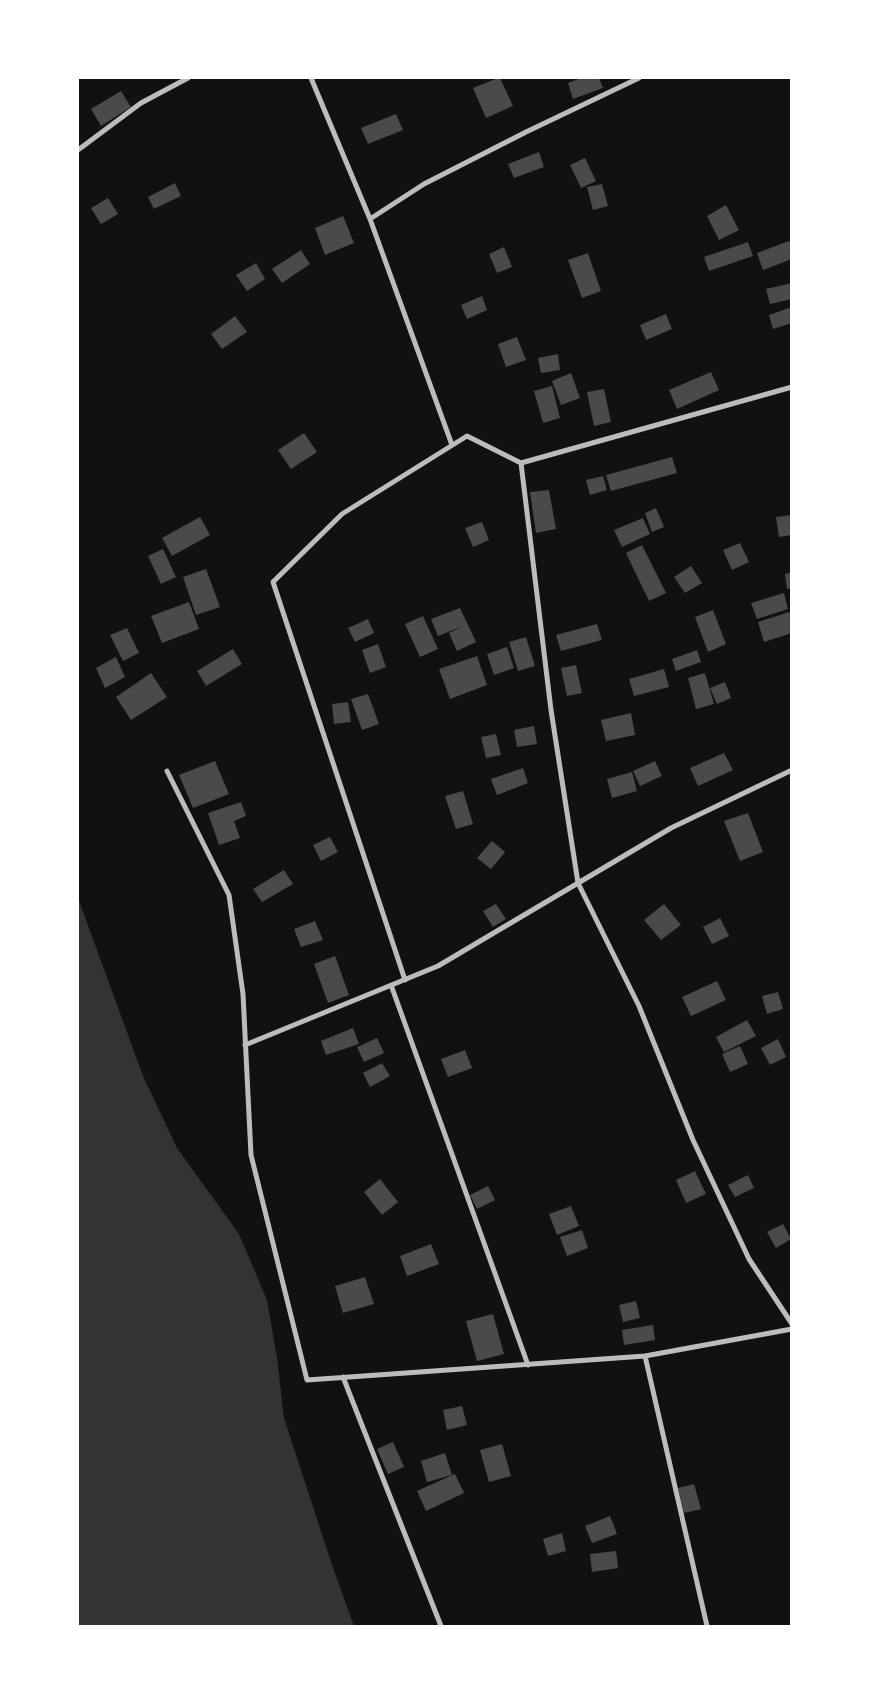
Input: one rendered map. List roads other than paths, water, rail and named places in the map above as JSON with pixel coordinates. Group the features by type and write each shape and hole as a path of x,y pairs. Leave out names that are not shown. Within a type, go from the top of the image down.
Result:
{"street":[{"path":"78,150 141,103 188,78"},
{"path":"311,78 370,220 452,445"},
{"path":"370,220 424,184 526,132 639,78"},
{"path":"404,980 273,582 342,514 466,436 521,463 792,387"},
{"path":"521,463 550,710 578,883 639,1006 693,1140 749,1260 792,1324"},
{"path":"245,1045 438,966 671,828 792,770"},
{"path":"167,771 228,895 243,994 251,1154 307,1380 646,1356 792,1329"},
{"path":"391,985 528,1365"},
{"path":"646,1356 707,1626"},
{"path":"343,1378 441,1626"}]}
